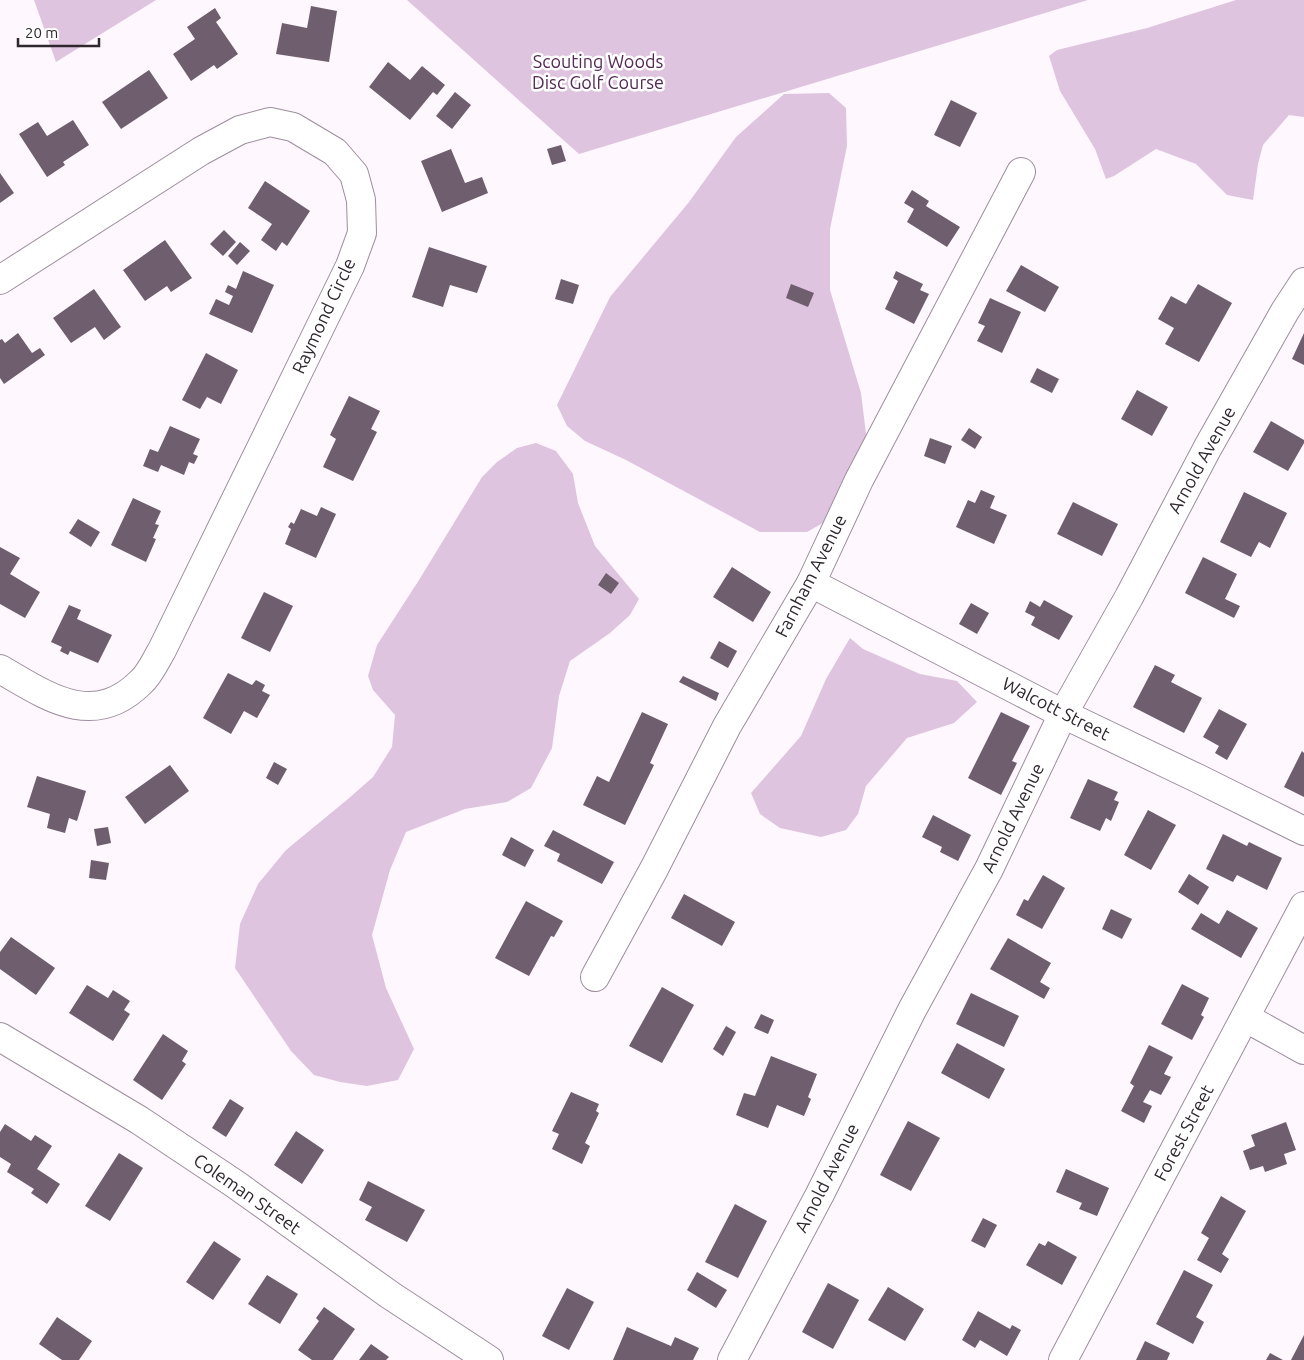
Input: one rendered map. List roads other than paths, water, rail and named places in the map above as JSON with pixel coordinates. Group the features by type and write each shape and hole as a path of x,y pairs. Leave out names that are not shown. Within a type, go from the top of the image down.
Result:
{"street":[{"name":"Raymond Circle","path":"0,280 200,151 240,130 270,122 293,127 336,152 354,174 361,200 362,232 350,266 162,650 143,681 124,696 100,705 74,706 47,696 0,669"},
{"name":"Farnham Avenue","path":"595,977 654,869 727,726 811,583 859,480 1021,172"},
{"name":"Arnold Avenue","path":"732,1360 820,1194 912,1010 989,869 1063,714 1129,597 1208,447 1304,282"},
{"name":"Walcott Street","path":"811,583 1063,714 1304,831"},
{"name":"Forest Street","path":"1063,1360 1304,906"},
{"path":"1246,1018 1304,1050"},
{"name":"Coleman Street","path":"0,1037 139,1120 235,1184 390,1295 489,1360"}],"park label":[{"name":"Scouting Woods Disc Golf Course","path":"598,72"}]}
